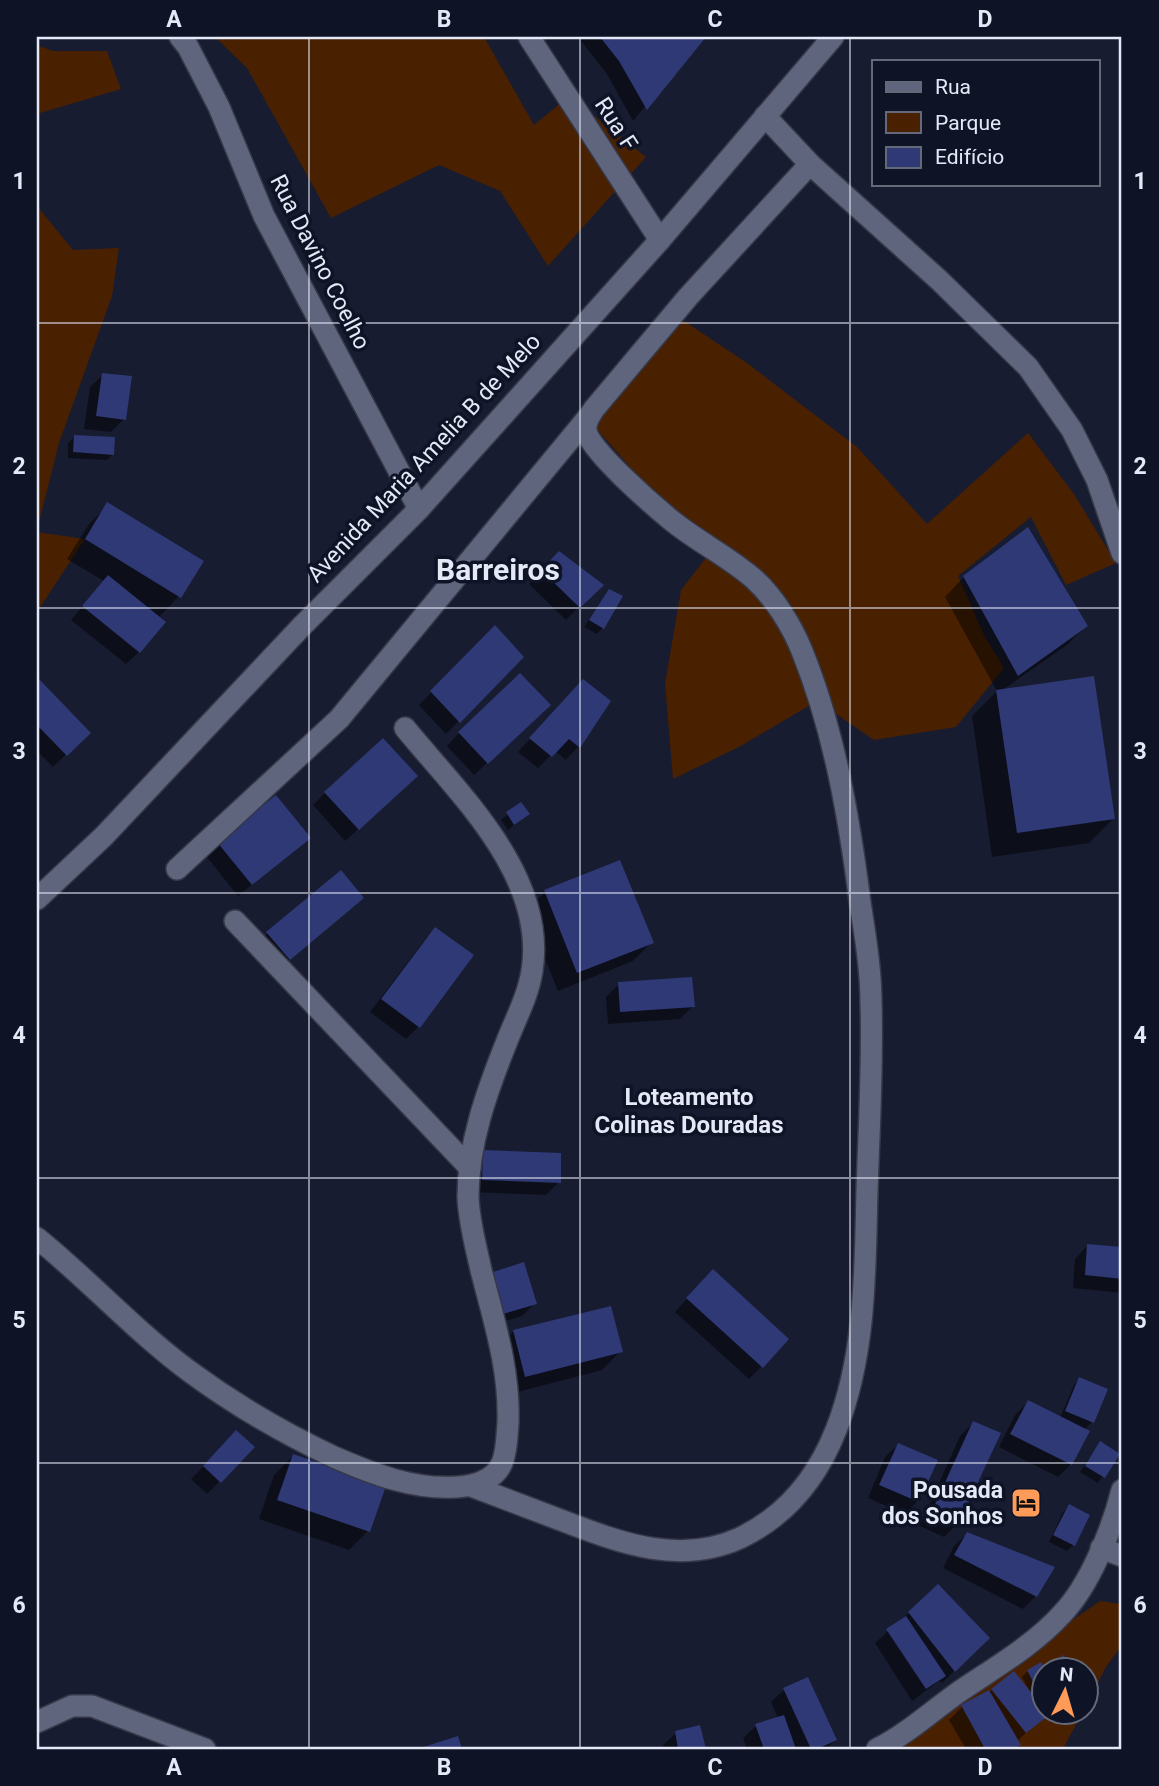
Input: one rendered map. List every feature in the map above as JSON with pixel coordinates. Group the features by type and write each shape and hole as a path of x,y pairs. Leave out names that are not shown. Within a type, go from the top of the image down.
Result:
{"street":[{"name":"Rua Davino Coelho","path":"180,37 188,47 219,107 264,216 419,509"},
{"name":"Rua F","path":"529,37 660,240"},
{"name":"Avenida Maria Amelia B de Melo","path":"37,899 104,836 302,626 419,509 660,240 833,37"},
{"path":"765,116 810,164 939,280 1028,367 1072,430 1097,480 1122,553"},
{"path":"177,869 339,719 688,297 810,164"},
{"path":"471,1486 622,1543 662,1551 699,1551 726,1544 754,1531 797,1497 810,1480 836,1431 848,1393 865,1290 872,1000 853,846 830,737 801,648 772,599 756,581 672,521 607,460 587,435 586,426 590,415"},
{"path":"37,1238 187,1370 253,1415 296,1439 397,1481 438,1489 471,1486 488,1478 502,1464 508,1432 509,1402 505,1366 468,1205 470,1168 485,1096 527,992 532,970 530,915 519,882 501,846 405,728"},
{"path":"235,920 470,1168"},
{"path":"877,1749 1041,1634 1074,1600 1101,1548 1122,1490"},
{"path":"1101,1548 1122,1556"},
{"path":"37,1722 72,1706 92,1706 205,1749"}],"green space":[{"path":"215,37 484,37 534,125 569,96 646,157 548,266 500,191 439,165 331,218 247,68"},
{"path":"37,45 53,51 107,51 121,89 37,114"},
{"path":"37,206 73,250 119,248 112,296 59,443 37,530"},
{"path":"684,321 747,363 857,447 927,524 1028,433 1074,494 1116,563 1066,585 1031,517 958,576 984,635 1004,668 956,727 874,740 817,701 739,747 673,779 665,684 681,590 719,541 652,492 594,426 635,359"},
{"path":"37,532 85,539 37,612"},
{"path":"1100,1601 1122,1604 1122,1645 1100,1679 1100,1656 1030,1656 1030,1726 1075,1726 1063,1749 892,1749 950,1705"}],"building":[{"path":"600,37 706,37 647,110 619,61"},
{"path":"102,373 132,376 126,420 96,416"},
{"path":"74,435 115,437 114,455 73,452"},
{"path":"107,502 204,561 181,598 85,539"},
{"path":"1028,527 1088,626 1018,676 963,576"},
{"path":"559,551 604,585 580,608 541,570"},
{"path":"108,575 166,622 140,653 82,606"},
{"path":"609,589 623,596 604,629 589,620"},
{"path":"495,625 524,657 460,723 430,691"},
{"path":"520,673 551,705 488,764 458,732"},
{"path":"1094,676 1115,819 1017,833 996,690"},
{"path":"37,677 91,733 67,756 37,725"},
{"path":"583,679 611,701 580,748 569,739 552,757 529,738"},
{"path":"383,738 418,776 359,830 324,792"},
{"path":"276,795 311,838 252,885 217,842"},
{"path":"521,802 530,814 514,825 506,812"},
{"path":"620,860 654,943 577,973 544,890"},
{"path":"341,870 364,898 290,960 266,932"},
{"path":"435,927 474,955 420,1028 381,999"},
{"path":"692,977 695,1007 620,1012 618,982"},
{"path":"483,1150 561,1153 561,1183 482,1180"},
{"path":"1087,1244 1122,1247 1122,1279 1085,1275"},
{"path":"524,1262 537,1304 503,1314 490,1273"},
{"path":"713,1269 789,1339 763,1368 686,1298"},
{"path":"611,1306 623,1352 525,1377 513,1330"},
{"path":"1079,1377 1108,1389 1094,1423 1065,1411"},
{"path":"1028,1400 1090,1431 1072,1465 1010,1434"},
{"path":"973,1421 1001,1433 958,1525 931,1513"},
{"path":"236,1430 255,1447 221,1483 203,1466"},
{"path":"1100,1441 1120,1454 1105,1478 1085,1466"},
{"path":"898,1443 938,1460 919,1502 879,1485"},
{"path":"293,1454 386,1486 370,1532 277,1500"},
{"path":"1069,1504 1090,1515 1075,1546 1053,1535"},
{"path":"967,1532 1055,1567 1037,1597 954,1555"},
{"path":"938,1584 990,1638 955,1672 908,1612"},
{"path":"906,1616 946,1676 926,1689 886,1629"},
{"path":"1014,1671 1030,1691 1030,1726 1035,1726 1026,1733 991,1689"},
{"path":"808,1677 837,1740 817,1749 811,1749 783,1688"},
{"path":"989,1690 1021,1745 1012,1749 985,1749 961,1705"},
{"path":"784,1715 796,1749 764,1749 755,1724"},
{"path":"700,1725 706,1749 678,1749 675,1731"},
{"path":"458,1736 462,1749 417,1749"}],"place":[{"name":"Pousada dos Sonhos","path":"1026,1503"}],"district":[{"name":"Barreiros","path":"498,569"},
{"name":"Loteamento Colinas Douradas","path":"689,1111"}]}
